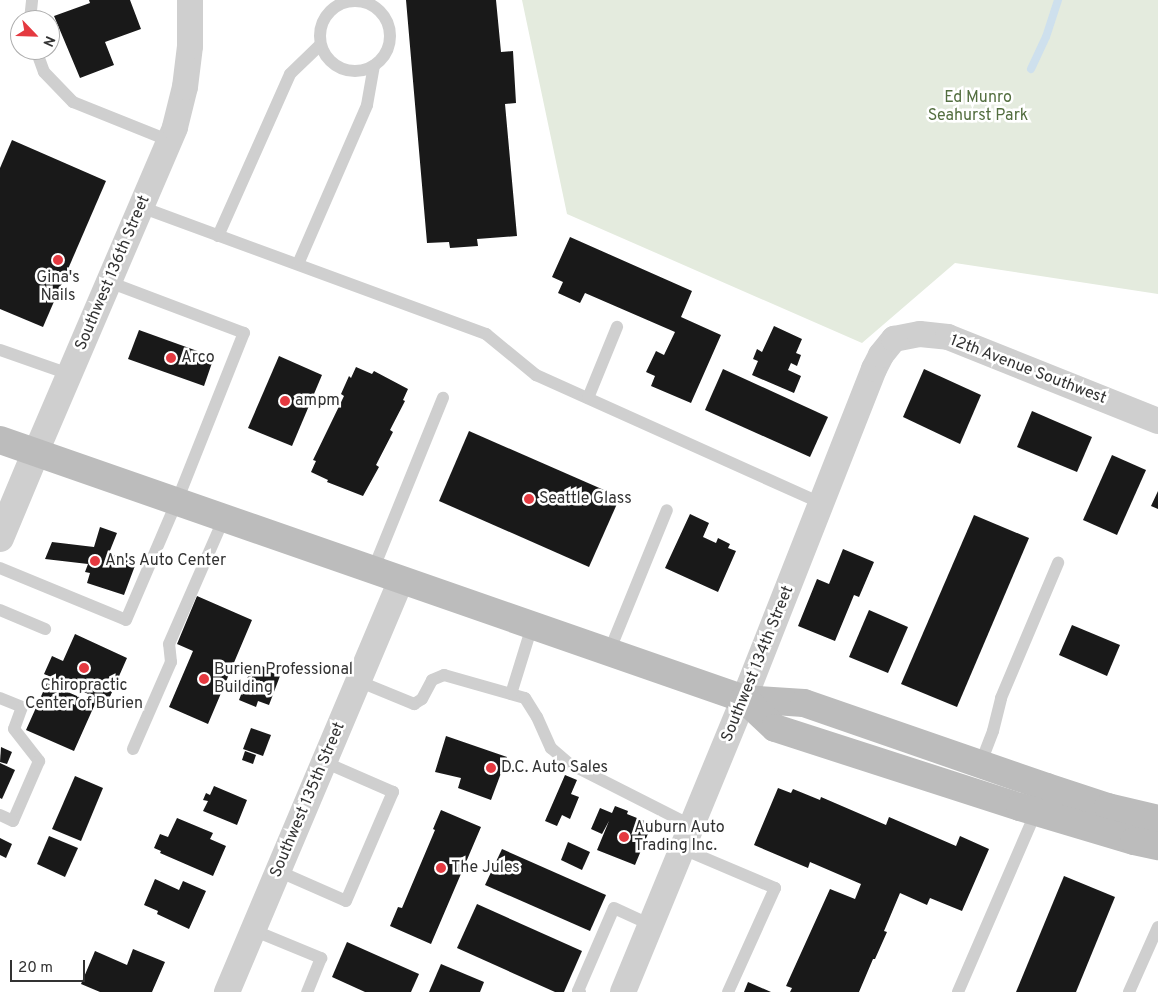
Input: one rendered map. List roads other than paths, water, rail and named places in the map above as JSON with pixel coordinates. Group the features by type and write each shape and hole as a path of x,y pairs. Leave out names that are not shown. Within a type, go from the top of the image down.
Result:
{"main road":[{"path":"0,440 744,700 804,703 980,765 1108,807 1158,819"},
{"path":"744,700 775,728 1036,812 1134,841 1158,846"}],"street":[{"name":"Southwest 136th Street","path":"0,538 170,140 185,87 190,46 190,0"},
{"name":"12th Avenue Southwest","path":"894,339 920,334 948,337 1158,421"},
{"name":"Southwest 134th Street","path":"623,992 744,700 874,369 894,339"},
{"name":"Southwest 135th Street","path":"228,992 401,580"}],"lane":[{"path":"346,1 368,2 378,8 389,26 388,48 374,66 364,70 342,69 329,59 320,45 322,23 336,6 346,1"},
{"path":"218,236 290,74 320,45"},
{"path":"40,60 44,72 73,102 170,140"},
{"path":"298,264 367,105 374,66"},
{"path":"141,207 486,334 536,375 821,503"},
{"path":"0,568 126,620 177,501 244,333 109,282"},
{"path":"588,398 617,327"},
{"path":"0,350 69,374"},
{"path":"373,570 443,398"},
{"path":"609,652 666,510"},
{"path":"133,749 171,662 169,644 224,518"},
{"path":"980,765 993,731 1001,698 1058,563"},
{"path":"0,610 45,629"},
{"path":"510,694 532,626"},
{"path":"358,681 414,704 422,699 432,680 444,675 525,698 537,717 551,748 568,762 688,838 775,888 728,992"},
{"path":"0,698 22,707 14,729 40,761 13,821 0,815"},
{"path":"278,872 346,900 393,792 324,762"},
{"path":"958,992 1036,812"},
{"path":"580,992 578,991 614,908 651,924"},
{"path":"1129,992 1158,926"},
{"path":"253,930 321,958 307,992"}],"waterway":[{"path":"1031,69 1046,37 1058,0"}],"place":[{"name":"Gina's Nails","path":"58,260"},
{"name":"Arco","path":"171,358"},
{"name":"ampm","path":"285,401"},
{"name":"Seattle Glass","path":"529,499"},
{"name":"An's Auto Center","path":"95,561"},
{"name":"Chiropractic Center of Burien","path":"84,668"},
{"name":"Burien Professional Building","path":"204,679"},
{"name":"D.C. Auto Sales","path":"491,768"},
{"name":"Auburn Auto Trading Inc.","path":"624,837"},
{"name":"The Jules","path":"441,868"}],"park label":[{"name":"Ed Munro Seahurst Park","path":"978,107"}]}
